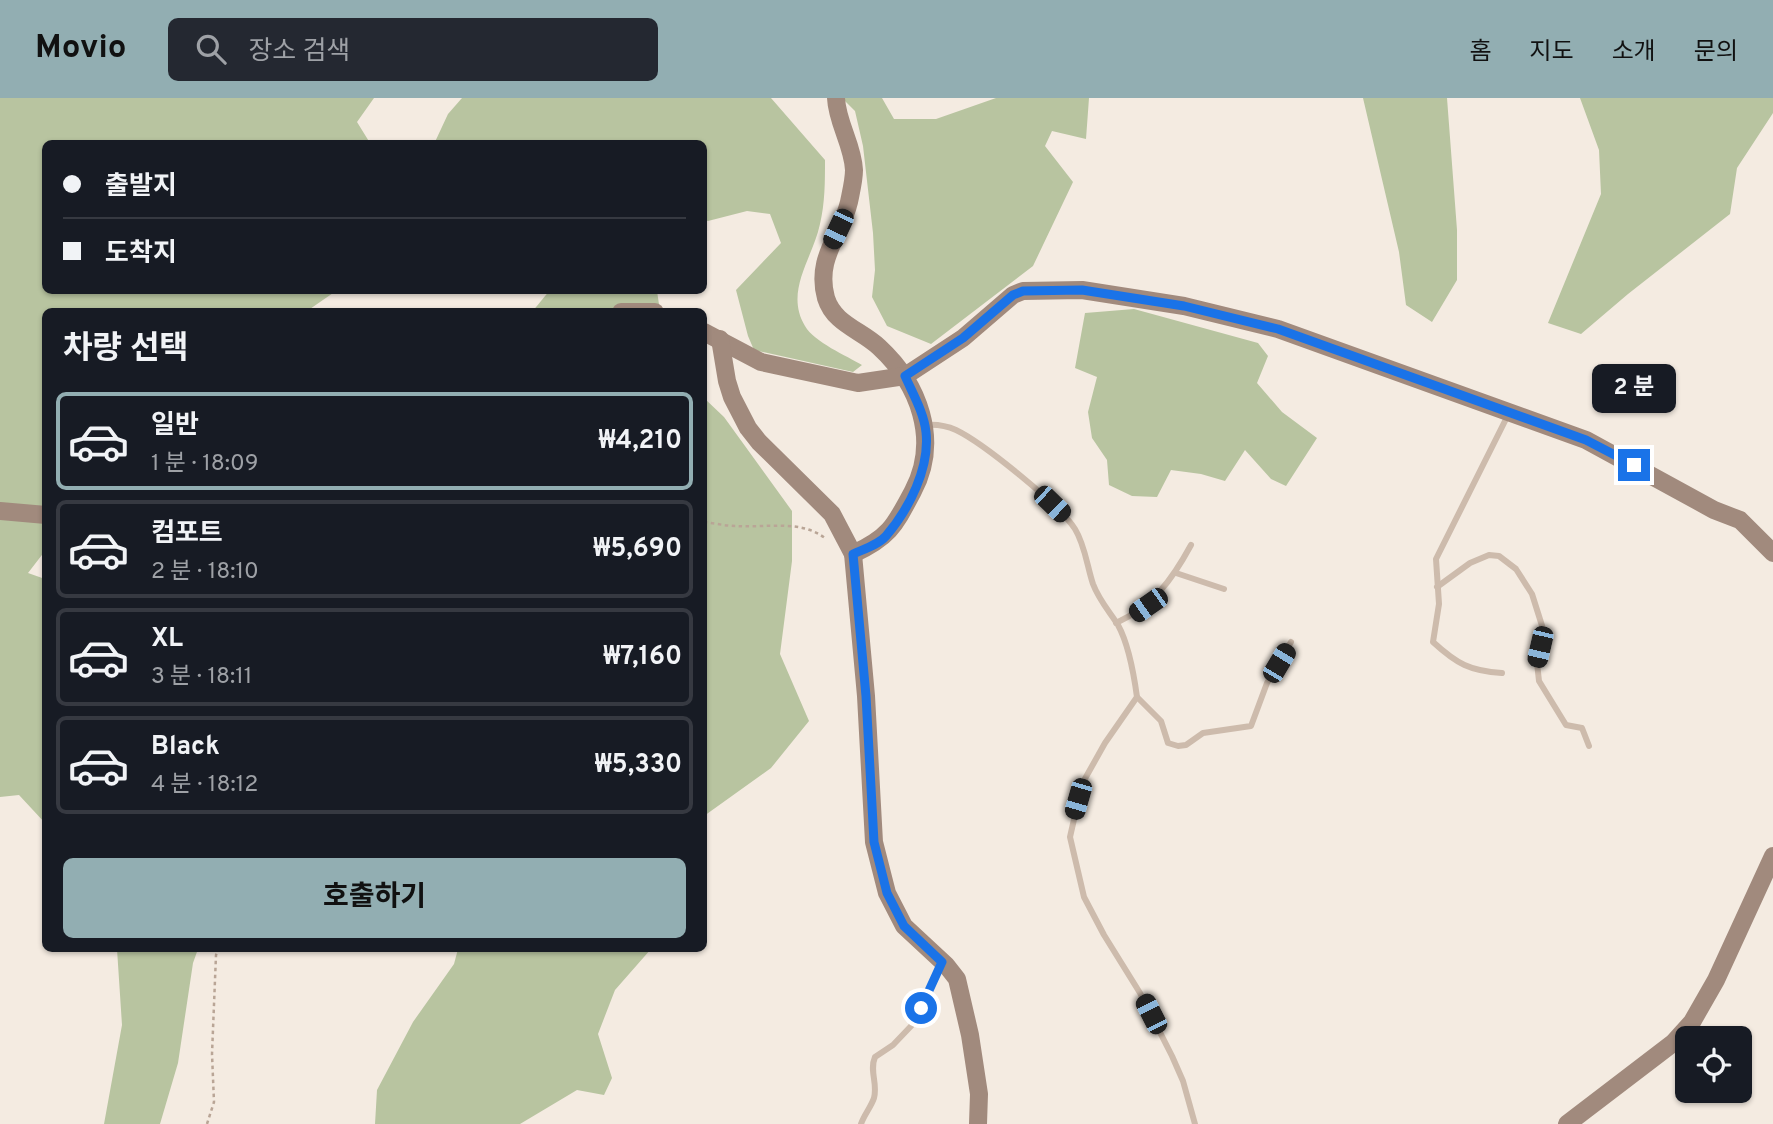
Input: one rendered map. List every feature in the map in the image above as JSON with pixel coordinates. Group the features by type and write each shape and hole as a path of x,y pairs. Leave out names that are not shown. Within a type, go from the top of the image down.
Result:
{"street":[{"path":"836,98 836,110 854,170 848,206 827,251 824,269 827,299 832,313 879,346 905,376 925,425 926,460 903,510 876,544 853,554"},
{"path":"712,336 761,362 859,383 905,376 963,338 1013,295 1023,291 1082,290 1184,306 1278,329 1586,440 1713,510 1740,520 1773,554"},
{"path":"712,336 729,389 748,428 832,514 853,554 866,696 874,842 887,893 904,926 957,979 963,999 978,1094 978,1124"},
{"path":"0,511 42,516"},
{"path":"1567,1124 1673,1044 1692,1022 1716,980 1773,856"}],"lane":[{"path":"1503,673 1481,672 1464,666 1433,642 1439,604 1436,559 1509,413"},
{"path":"925,425 938,424 968,437 1037,490 1075,529 1094,586 1125,643 1137,698 1161,721 1168,743 1186,746 1203,733 1251,726 1267,683 1291,642"},
{"path":"1116,623 1148,605 1176,573 1191,545"},
{"path":"1437,587 1470,564 1489,555 1499,556 1516,569 1532,594 1544,632 1537,663 1539,681 1566,725 1582,728 1589,746"},
{"path":"1176,573 1224,589"},
{"path":"1137,698 1105,743 1082,784 1070,837 1084,897 1140,993 1172,1056 1183,1081 1195,1124"},
{"path":"861,1124 873,1100 874,1057 893,1045 913,1024 942,962"}],"path":[{"path":"707,522 734,526 801,527 817,531 842,553 853,554"},
{"path":"207,1124 214,1102 212,1054 217,952"}],"green space":[{"path":"0,98 374,98 357,122 368,140 42,140 42,294 332,294 311,308 42,308 42,555 28,573 42,578 42,820 19,795 0,797"},
{"path":"462,98 771,98 825,160 822,216 799,287 799,313 809,332 816,338 862,365 853,372 754,350 736,290 781,243 770,214 747,211 707,221 707,140 436,140 448,114"},
{"path":"842,98 882,98 894,119 936,119 996,98 1089,98 1086,139 1052,131 1045,146 1073,182 1033,266 931,344 887,326 872,297 875,270 873,233 863,146 855,111"},
{"path":"1363,98 1447,98 1457,230 1457,280 1432,322 1406,305 1399,252"},
{"path":"1580,98 1773,98 1773,113 1737,168 1730,214 1581,334 1548,323 1601,194 1599,150"},
{"path":"547,294 657,294 660,308 535,308"},
{"path":"1134,309 1258,343 1268,356 1257,383 1282,412 1317,438 1286,486 1271,479 1245,450 1225,481 1171,470 1157,497 1132,496 1109,485 1107,460 1092,438 1088,412 1097,377 1075,368 1085,313"},
{"path":"707,401 724,417 792,511 792,561 780,654 809,721 771,768 707,814"},
{"path":"117,952 197,952 178,1063 160,1124 104,1124 122,1025"},
{"path":"457,952 648,952 615,990 598,1034 612,1078 604,1095 577,1090 520,1124 375,1124 377,1090 413,1022 454,964"}],"route":[{"path":"921,1008 942,962 904,926 887,893 874,842 866,696 853,554 876,544 885,536 903,510 926,460 926,428 905,376 963,338 1013,295 1023,291 1082,290 1184,306 1278,329 1586,440 1634,465"}]}
